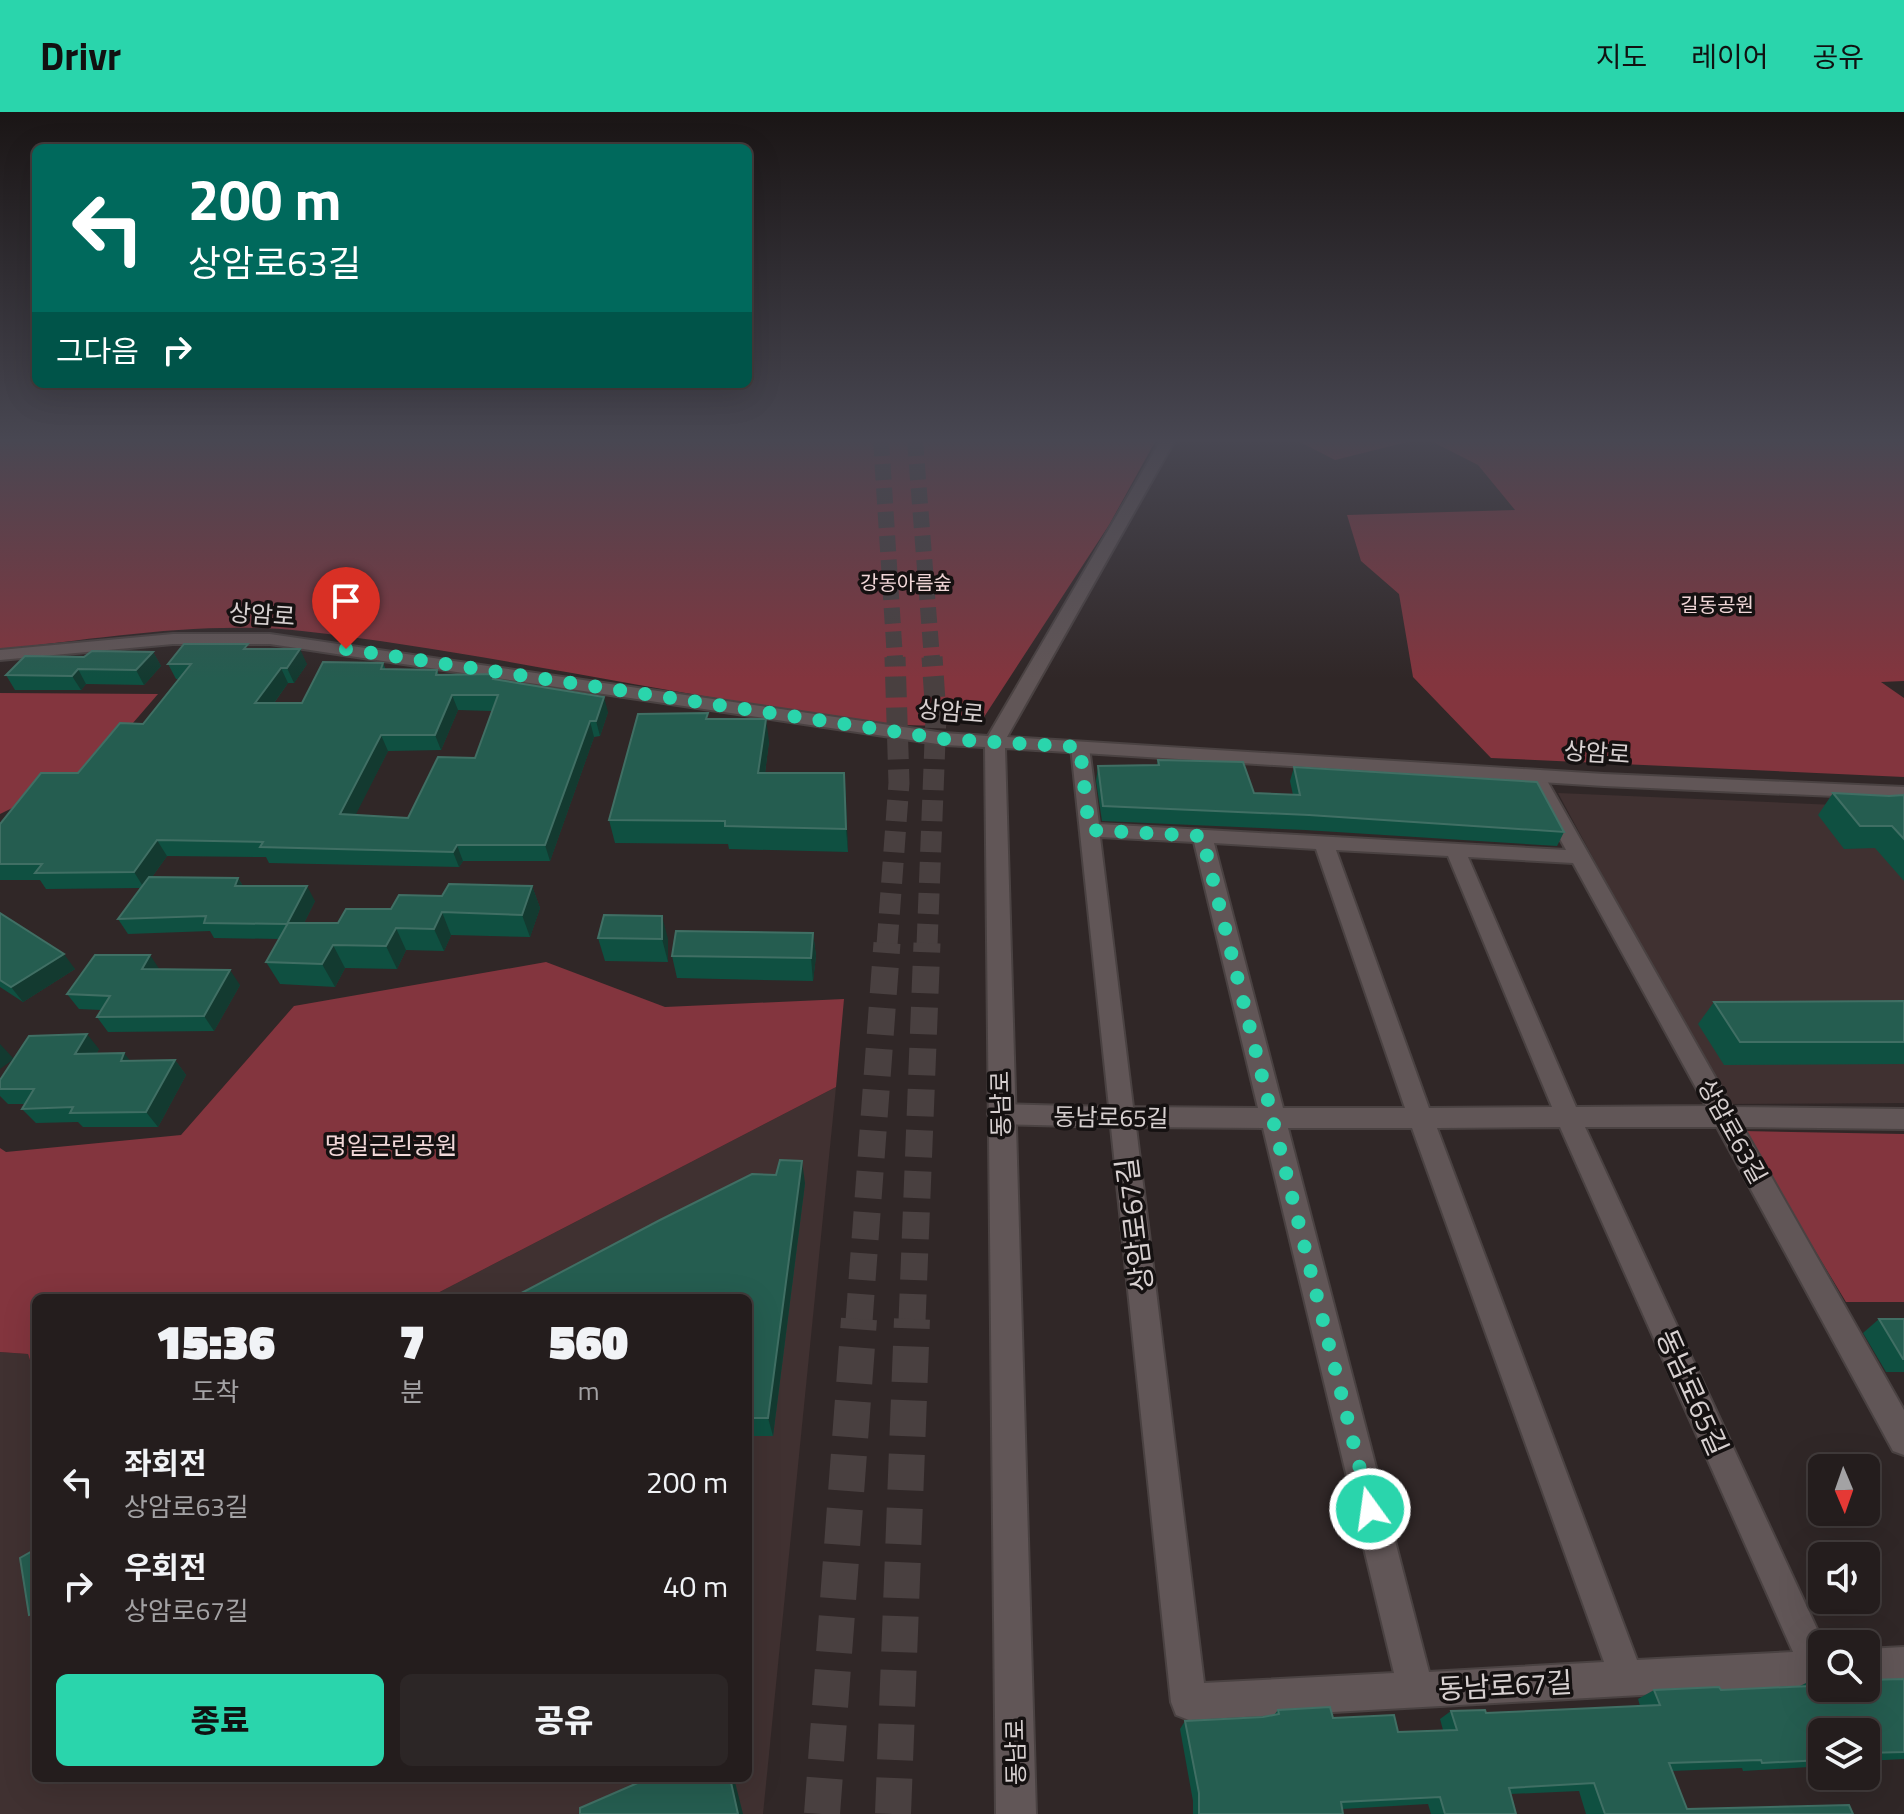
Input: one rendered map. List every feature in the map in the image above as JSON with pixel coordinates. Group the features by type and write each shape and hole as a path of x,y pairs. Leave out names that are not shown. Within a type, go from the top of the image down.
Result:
{"main road":[{"path":"995,741 1122,519"},
{"name":"상암로","path":"0,655 173,639 270,639 944,739 1604,780 1904,793"},
{"name":"동남로","path":"995,741 1016,1814"}],"street":[{"name":"상암로67길","path":"1080,747 1189,1702"},
{"name":"상암로63길","path":"1534,774 1724,1115 1894,1404 1904,1440"},
{"path":"1089,830 1581,857"},
{"path":"1202,836 1416,1690"},
{"path":"1324,843 1420,1116 1627,1679"},
{"name":"동남로65길","path":"1455,850 1568,1116 1808,1642"},
{"name":"동남로65길","path":"1000,1114 1122,1118 1724,1115 1904,1119"},
{"path":"1880,1665 1904,1664"},
{"name":"동남로67길","path":"1189,1702 1808,1669"}],"shaded area":[{"path":"1558,793 1904,808 1904,1103 1726,1104"},
{"path":"836,1087 763,1814 0,1814 0,1352 28,1354 32,1366 32,1782 752,1782 752,1294 436,1294"}],"green space":[{"name":"강동아름숲","path":"0,519 1112,519 984,717 960,723 909,725 856,720 422,647 265,628 189,629 0,649"},
{"name":"길동공원","path":"1348,519 1904,519 1904,681 1881,682 1904,698 1904,777 1491,758 1413,677 1399,594 1361,561"},
{"path":"0,693 158,694 94,768 0,814"},
{"name":"명일근린공원","path":"546,962 665,1007 844,999 836,1087 436,1294 32,1294 32,1366 28,1354 0,1352 0,1148 6,1152 181,1135 294,1006"},
{"path":"1743,1131 1904,1134 1904,1302 1846,1302"}],"building":[{"path":"184,644 248,644 244,649 300,649 287,668 281,668 255,703 302,703 323,662 383,663 381,669 437,670 436,675 495,674 493,679 604,697 596,721 590,721 545,845 457,845 453,852 260,847 263,842 157,840 134,872 35,873 42,864 0,864 0,824 41,773 78,773 120,723 143,724 191,664 168,664","holes":["452,695 498,695 475,758 438,757 408,818 340,814 381,735 435,735"]},
{"path":"92,651 153,652 136,670 78,669 72,676 6,675 25,656 84,657"},
{"path":"708,713 706,719 766,719 758,773 844,773 846,829 725,826 725,821 609,820 638,714"},
{"path":"1158,760 1243,762 1254,793 1300,795 1294,767 1537,782 1564,832 1309,815 1103,806 1098,766 1159,765"},
{"path":"1833,793 1904,795 1904,839 1892,826 1860,826"},
{"path":"149,877 238,878 235,886 307,886 287,924 204,923 206,916 118,919"},
{"path":"449,884 532,886 522,915 442,912 434,929 396,928 386,946 333,945 322,964 266,962 288,923 338,923 346,909 391,909 399,895 442,896"},
{"path":"0,913 64,954 11,987 0,980"},
{"path":"604,915 662,916 662,939 598,938"},
{"path":"676,931 813,933 811,958 672,956"},
{"path":"95,955 150,955 142,969 230,970 204,1016 97,1017 110,996 67,994"},
{"path":"1904,1001 1904,1042 1740,1042 1714,1002"},
{"path":"87,1034 75,1054 124,1053 121,1061 175,1060 146,1112 70,1113 73,1107 22,1109 34,1089 0,1089 0,1080 29,1036"},
{"path":"780,1160 802,1161 768,1418 752,1418 752,1294 520,1294 752,1174 776,1175"},
{"path":"1879,1319 1904,1319 1904,1359 1903,1359"},
{"path":"32,1551 32,1614 29,1615 20,1558"},
{"path":"1904,1679 1904,1752 1880,1753 1880,1718 1808,1718 1808,1761 1669,1763 1687,1809 1849,1805 1853,1814 1605,1814 1594,1783 1509,1788 1516,1814 1445,1814 1440,1797 1341,1802 1343,1814 1199,1814 1199,1793 1185,1721 1263,1717 1279,1714 1278,1710 1330,1707 1333,1718 1394,1715 1398,1732 1457,1730 1451,1711 1485,1710 1486,1713 1660,1705 1654,1690 1808,1686 1808,1702 1880,1702 1880,1680"},
{"path":"640,1782 731,1782 738,1814 580,1814 580,1808"}],"tunnel":[{"path":"886,519 895,659"},
{"path":"921,519 932,659"},
{"path":"887,945 899,783 895,657"},
{"path":"927,945 936,716 932,657"},
{"path":"859,1321 887,943"},
{"path":"912,1321 927,943"},
{"path":"822,1814 859,1319"},
{"path":"893,1814 912,1319"}],"route":[{"path":"346,649 944,739 1080,747 1089,830 1202,836 1370,1509"}]}
